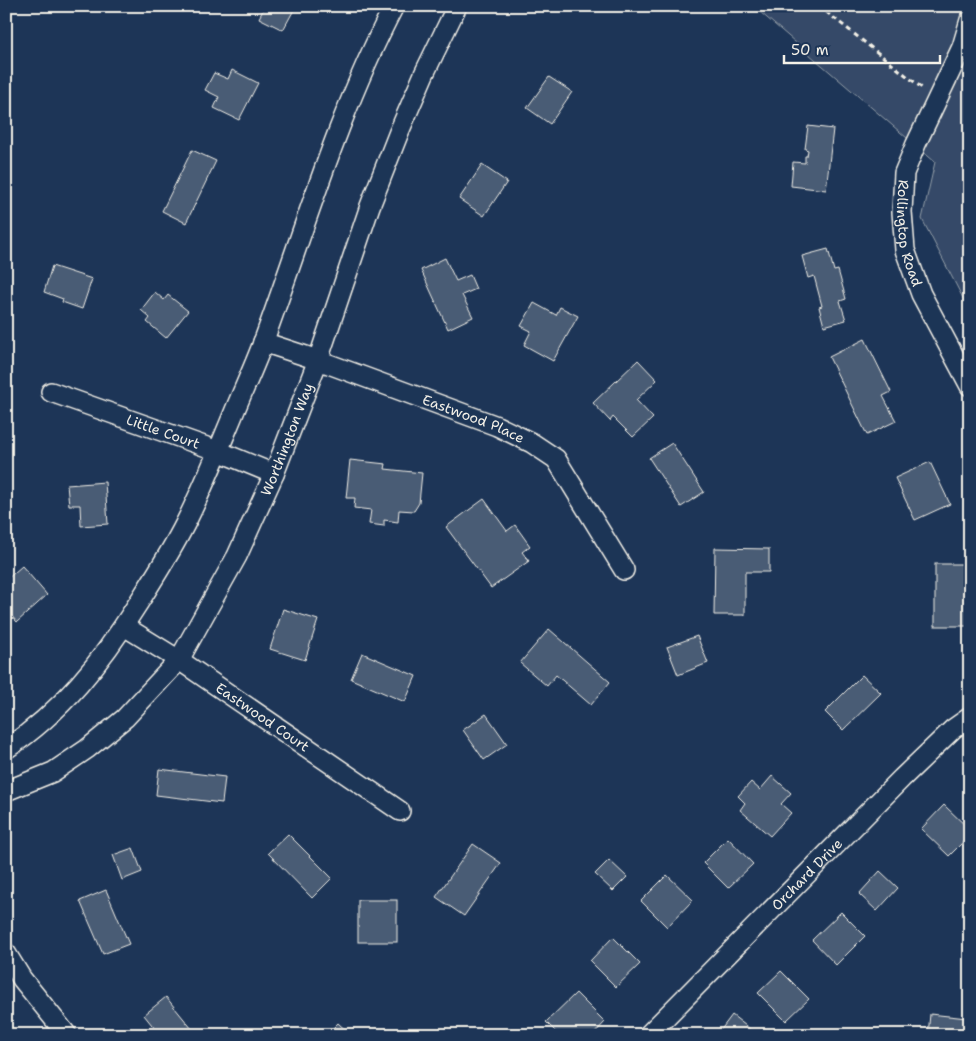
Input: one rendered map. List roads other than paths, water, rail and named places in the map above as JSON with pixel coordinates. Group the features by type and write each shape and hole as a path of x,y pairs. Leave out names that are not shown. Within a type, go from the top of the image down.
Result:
{"street":[{"path":"6,749 29,734 54,712 91,671 124,626 186,523 263,342 347,108 372,48 394,6"},
{"name":"Worthington Way","path":"6,792 53,772 87,749 125,718 179,660 238,556 274,474 318,360 370,206 424,74 457,6"},
{"name":"Rollingtop Road","path":"970,20 962,47 904,173 902,212 905,250 921,294 970,386"},
{"name":"Eastwood Place","path":"263,342 318,360 497,426 532,443 556,459 624,570"},
{"name":"Little Court","path":"51,392 218,451 274,474"},
{"name":"Eastwood Court","path":"124,626 179,660 400,811"},
{"name":"Orchard Drive","path":"648,1035 902,778 953,729 970,717"},
{"path":"6,953 22,979 67,1035"}]}
